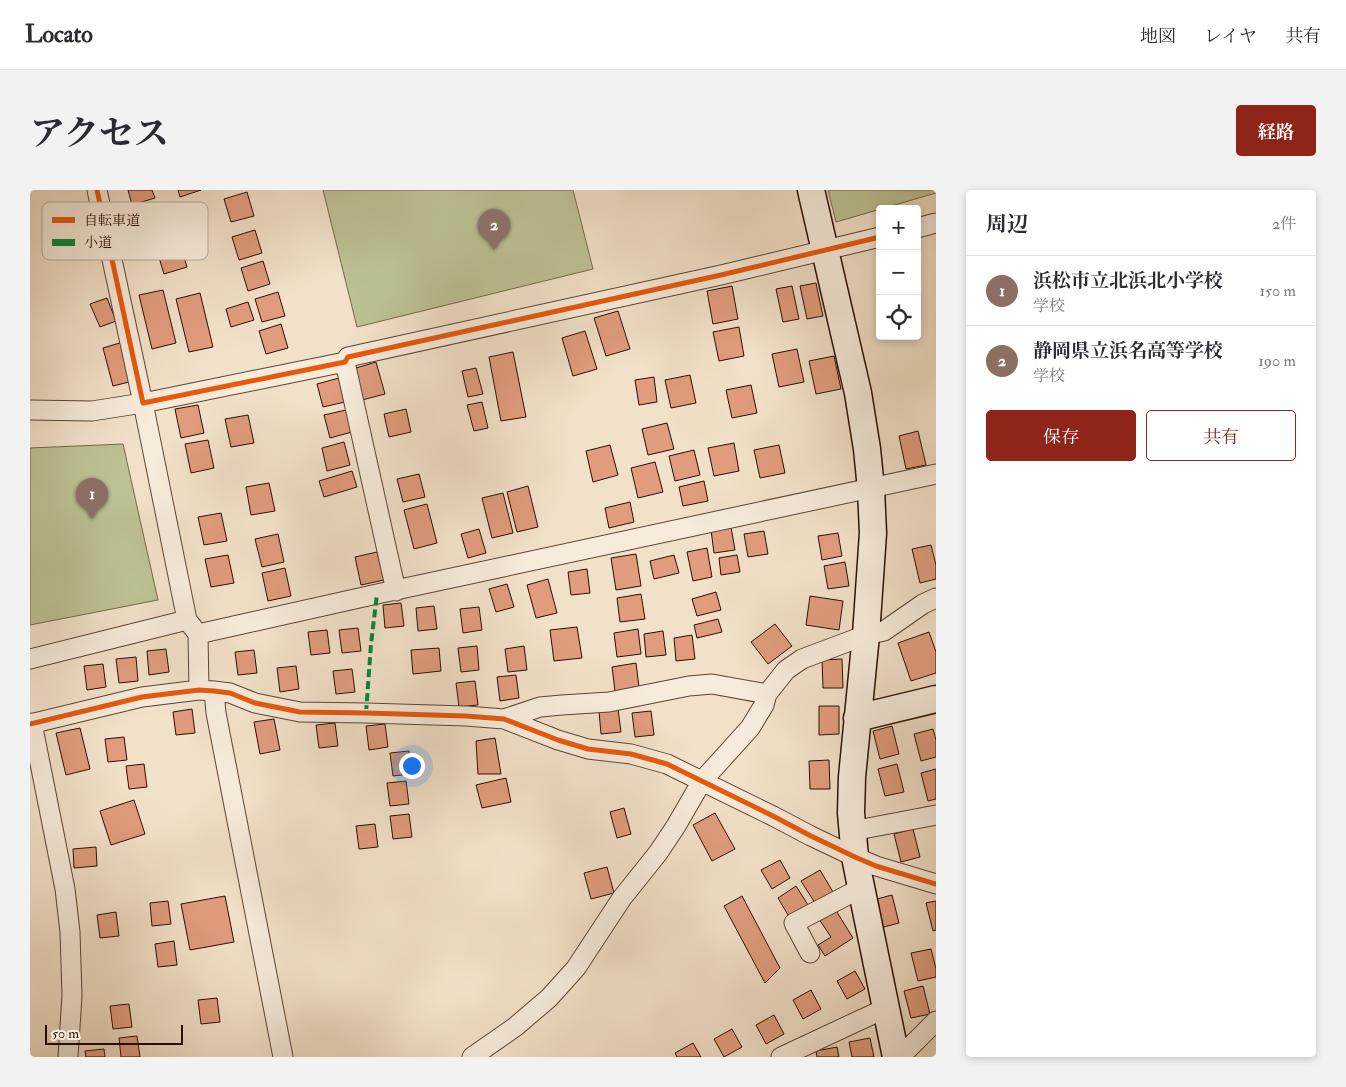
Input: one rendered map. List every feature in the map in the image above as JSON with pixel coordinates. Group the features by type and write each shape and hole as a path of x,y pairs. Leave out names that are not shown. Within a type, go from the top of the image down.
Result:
{"street":[{"path":"811,190 858,393 871,488 874,532 852,777 851,813 855,857 896,1057"},
{"path":"921,227 936,224"},
{"path":"396,590 345,362 348,357 876,238"},
{"path":"112,260 206,690 218,722 282,1057"},
{"path":"30,410 92,411 143,403 345,362"},
{"path":"30,659 396,590 936,474"},
{"path":"472,1057 521,1022 549,998 576,968 622,898 658,853 702,781 750,728 764,705 768,694 786,670 802,659 866,634 884,630 923,604 936,598"},
{"path":"504,719 540,707 610,702 689,686 712,684 768,694"},
{"path":"68,1057 72,996 69,923 65,889 31,724 142,696 206,690 230,693 255,703 300,712 366,712 504,719 558,740 588,749 631,754 667,764 855,857 876,866 936,884"},
{"path":"857,718 936,699"},
{"path":"852,831 936,815"},
{"path":"810,953 794,923 861,888"},
{"path":"793,1054 886,1008"},
{"path":"900,1057 936,1021"}],"green space":[{"path":"323,190 573,190 593,269 357,327"},
{"path":"828,190 936,190 936,193 895,205 876,205 876,210 836,222"},
{"path":"123,444 158,600 30,625 30,448"}],"building":[{"path":"128,190 152,190 155,198 142,202 131,202"},
{"path":"178,190 201,190 180,197"},
{"path":"247,192 254,216 231,222 224,199"},
{"path":"255,230 262,253 239,260 232,237"},
{"path":"160,260 185,260 187,267 164,274"},
{"path":"263,261 270,284 248,291 241,268"},
{"path":"816,283 823,316 807,319 800,286"},
{"path":"732,286 738,319 713,324 707,291"},
{"path":"792,286 799,319 783,322 776,289"},
{"path":"163,290 176,343 152,349 139,295"},
{"path":"278,292 285,316 262,322 255,299"},
{"path":"200,293 213,347 189,352 176,299"},
{"path":"107,298 116,321 100,327 90,304"},
{"path":"248,302 254,320 231,327 226,309"},
{"path":"618,311 630,349 606,356 594,318"},
{"path":"281,324 288,348 266,354 259,331"},
{"path":"739,327 744,356 719,361 713,332"},
{"path":"585,331 597,369 573,376 562,338"},
{"path":"123,342 133,381 113,386 103,348"},
{"path":"797,349 804,382 779,387 772,354"},
{"path":"513,352 526,417 501,421 489,357"},
{"path":"834,356 841,389 816,394 809,361"},
{"path":"376,362 385,394 362,400 353,369"},
{"path":"476,368 483,394 468,397 462,371"},
{"path":"690,375 696,403 671,408 665,380"},
{"path":"654,377 657,402 639,405 635,380"},
{"path":"339,378 345,402 323,407 317,384"},
{"path":"751,385 757,413 732,418 726,390"},
{"path":"482,402 488,428 474,431 467,405"},
{"path":"198,405 204,433 181,438 175,409"},
{"path":"406,409 411,432 389,437 384,414"},
{"path":"346,410 352,432 330,438 324,415"},
{"path":"248,415 254,443 231,447 225,419"},
{"path":"667,423 674,449 648,455 642,429"},
{"path":"918,431 926,465 906,469 899,436"},
{"path":"208,440 214,468 191,473 185,444"},
{"path":"344,442 350,465 327,471 322,448"},
{"path":"734,443 739,471 714,476 708,448"},
{"path":"610,445 618,475 593,482 586,451"},
{"path":"779,445 785,473 760,478 754,450"},
{"path":"694,450 700,475 675,481 669,456"},
{"path":"655,462 663,492 638,498 631,468"},
{"path":"352,471 357,487 324,497 319,481"},
{"path":"419,474 425,497 403,502 397,479"},
{"path":"704,481 708,501 683,506 679,487"},
{"path":"269,483 275,511 251,515 246,487"},
{"path":"528,486 538,527 517,532 507,492"},
{"path":"503,493 513,533 492,538 482,498"},
{"path":"630,502 634,522 609,528 605,508"},
{"path":"427,504 437,543 414,549 404,510"},
{"path":"221,513 227,541 204,545 198,517"},
{"path":"731,527 735,550 714,553 711,530"},
{"path":"479,529 486,553 468,558 461,534"},
{"path":"764,531 768,554 748,557 744,534"},
{"path":"838,533 842,556 822,560 818,536"},
{"path":"278,534 284,562 262,567 255,539"},
{"path":"931,545 936,565 936,579 920,583 912,549"},
{"path":"707,548 712,577 693,581 687,552"},
{"path":"377,552 384,580 361,585 355,557"},
{"path":"636,554 641,586 616,590 611,558"},
{"path":"228,555 234,583 211,587 205,559"},
{"path":"674,555 679,573 654,579 650,561"},
{"path":"737,555 740,572 721,575 719,558"},
{"path":"845,562 849,586 828,589 824,566"},
{"path":"285,568 291,596 268,601 262,573"},
{"path":"587,569 590,593 571,595 568,572"},
{"path":"548,579 557,613 536,618 527,585"},
{"path":"507,584 514,607 496,612 489,589"},
{"path":"716,592 721,610 697,616 692,599"},
{"path":"641,594 645,619 620,622 617,598"},
{"path":"810,596 843,601 839,630 806,625"},
{"path":"401,603 404,626 385,628 383,605"},
{"path":"434,606 437,629 418,631 416,608"},
{"path":"479,607 482,630 463,633 460,609"},
{"path":"718,619 722,632 697,638 694,625"},
{"path":"775,624 792,646 768,664 751,642"},
{"path":"577,627 582,658 554,661 550,630"},
{"path":"358,628 361,651 342,653 339,630"},
{"path":"638,629 641,654 617,657 614,633"},
{"path":"327,630 330,653 311,655 308,632"},
{"path":"663,631 666,655 646,657 644,634"},
{"path":"929,632 936,652 936,673 911,681 898,643"},
{"path":"692,635 695,659 676,661 674,638"},
{"path":"477,646 479,670 461,672 458,648"},
{"path":"524,646 527,670 508,672 505,649"},
{"path":"439,648 441,671 413,674 411,650"},
{"path":"166,649 169,672 149,675 147,651"},
{"path":"254,650 257,673 238,675 235,652"},
{"path":"136,657 138,681 119,683 116,659"},
{"path":"842,659 843,688 823,688 822,660"},
{"path":"636,663 639,687 615,691 612,667"},
{"path":"103,664 106,687 87,690 84,666"},
{"path":"296,666 299,689 280,692 277,668"},
{"path":"352,669 355,692 336,694 333,671"},
{"path":"516,675 519,698 500,701 497,677"},
{"path":"475,681 478,705 459,707 456,683"},
{"path":"819,706 839,706 839,734 819,735"},
{"path":"192,709 195,733 176,735 173,712"},
{"path":"618,709 621,732 601,734 599,711"},
{"path":"651,711 654,735 635,737 632,713"},
{"path":"274,719 280,750 260,754 254,722"},
{"path":"335,723 338,746 319,748 316,725"},
{"path":"385,724 388,747 369,750 366,726"},
{"path":"892,726 899,754 880,759 873,731"},
{"path":"80,728 90,769 66,775 56,733"},
{"path":"933,729 936,740 936,757 921,761 914,734"},
{"path":"124,737 127,760 108,762 105,739"},
{"path":"495,738 501,774 478,774 476,741"},
{"path":"409,751 411,774 393,776 390,753"},
{"path":"829,760 830,789 810,789 809,761"},
{"path":"144,764 147,787 129,789 126,766"},
{"path":"897,764 904,792 885,796 878,769"},
{"path":"936,769 936,799 928,801 921,773"},
{"path":"506,778 511,802 482,808 476,785"},
{"path":"406,781 409,804 390,806 387,783"},
{"path":"134,800 145,834 111,845 100,811"},
{"path":"624,808 631,834 617,838 610,812"},
{"path":"715,813 735,849 712,861 693,825"},
{"path":"409,814 412,837 393,839 390,816"},
{"path":"375,824 378,847 359,849 356,826"},
{"path":"913,829 920,857 901,862 894,834"},
{"path":"96,847 97,866 74,868 73,849"},
{"path":"780,860 790,878 772,889 761,870"},
{"path":"607,867 614,893 591,899 584,873"},
{"path":"820,870 833,892 815,903 801,881"},
{"path":"796,886 810,908 791,920 778,898"},
{"path":"892,895 899,923 880,928 873,900"},
{"path":"225,896 234,942 190,950 181,904"},
{"path":"742,896 780,968 765,983 724,906"},
{"path":"168,901 171,924 152,926 150,903"},
{"path":"936,901 936,930 933,931 926,903"},
{"path":"835,909 853,938 825,956 818,945 831,937 819,919"},
{"path":"116,912 119,936 100,938 97,915"},
{"path":"174,941 177,965 158,967 155,944"},
{"path":"931,949 936,977 918,981 911,953"},
{"path":"855,971 865,989 847,999 837,981"},
{"path":"923,986 930,1014 911,1018 904,991"},
{"path":"811,990 821,1009 803,1019 793,1000"},
{"path":"217,998 220,1022 201,1024 198,1000"},
{"path":"129,1004 132,1027 113,1029 110,1006"},
{"path":"774,1015 784,1034 766,1044 756,1025"},
{"path":"732,1029 742,1047 724,1057 714,1039"},
{"path":"137,1036 140,1057 121,1057 119,1038"},
{"path":"870,1038 874,1057 852,1057 849,1042"},
{"path":"693,1043 701,1057 677,1057 675,1053"},
{"path":"837,1047 839,1057 817,1057 816,1051"},
{"path":"104,1049 105,1057 86,1057 85,1051"}],"marked path":[{"path":"366,713 377,594"}],"cycle path":[{"path":"97,190 100,202"},
{"path":"112,260 143,403 345,362 348,357 721,275 876,238"},
{"path":"30,724 142,697 199,690 230,693 255,703 300,712 466,716 504,719 558,740 588,749 631,754 667,764 855,857 876,866 936,884"}],"place":[{"name":"静岡県立浜名高等学校","path":"494,250"},
{"name":"浜松市立北浜北小学校","path":"92,519"}]}
